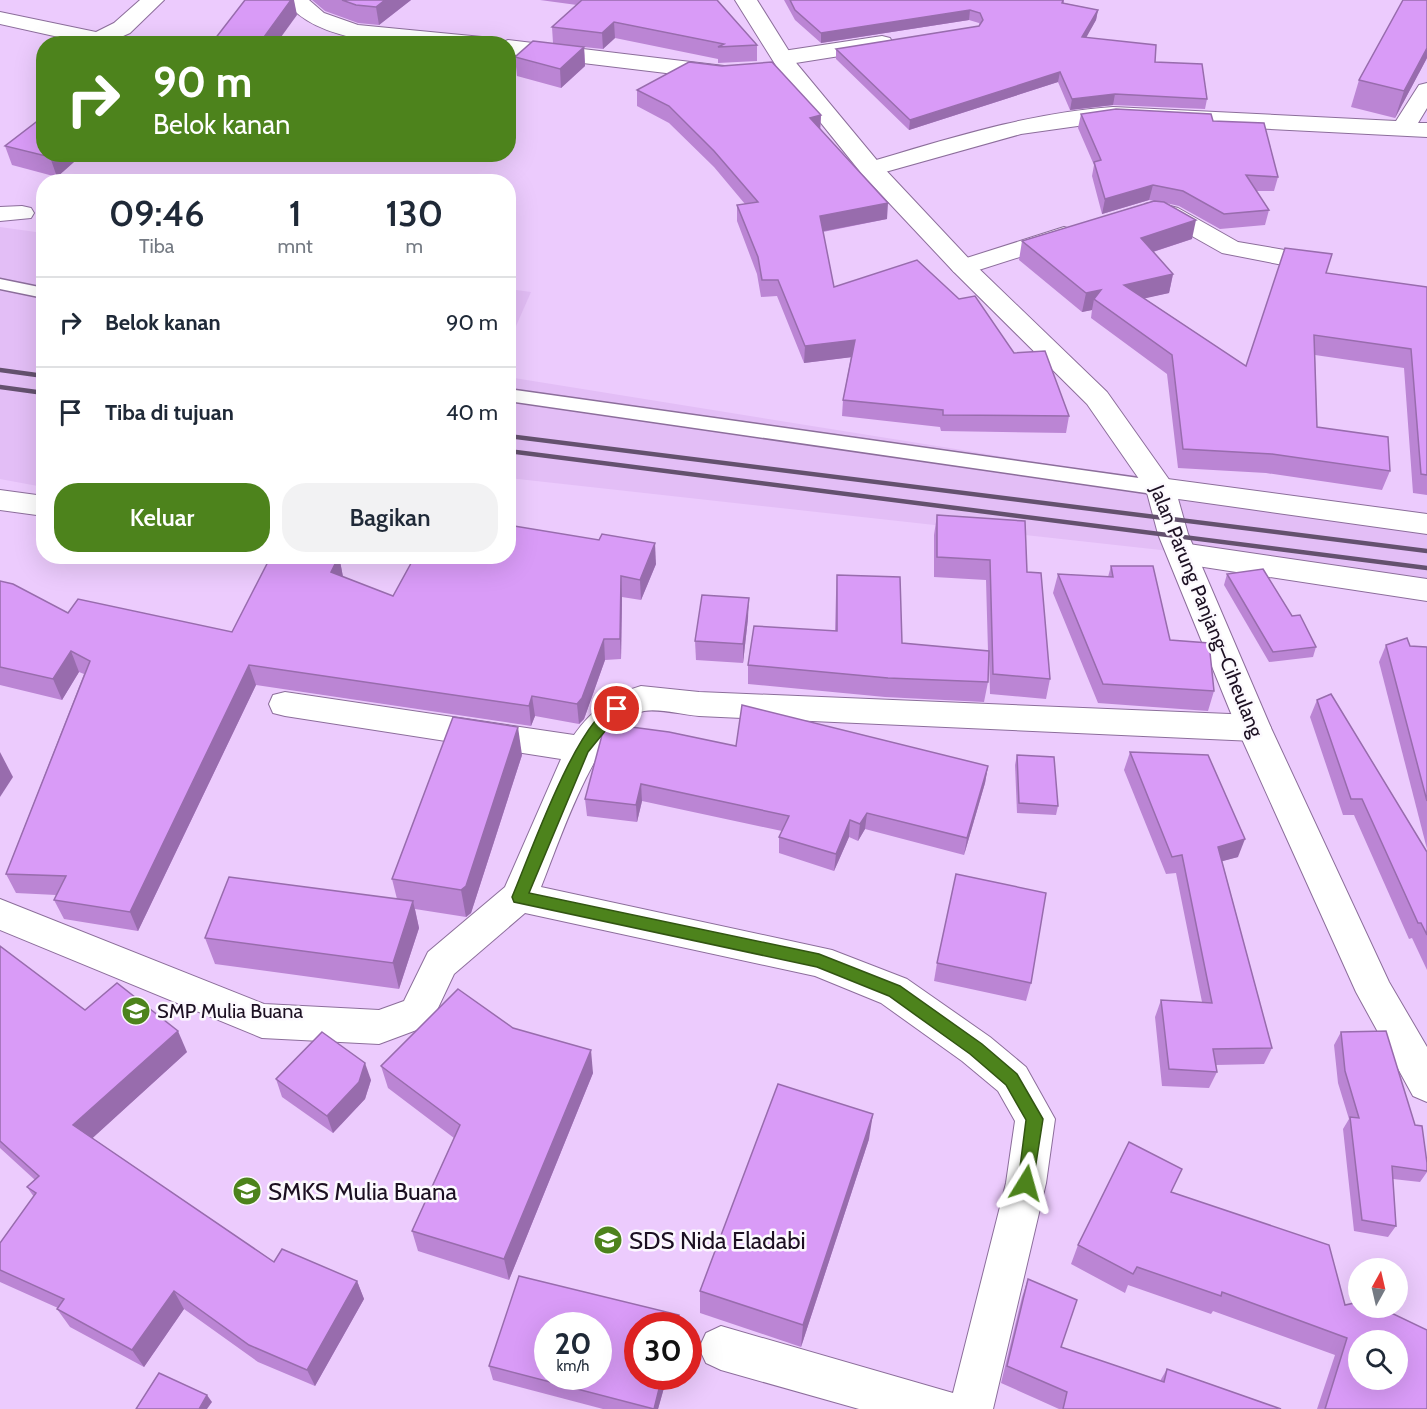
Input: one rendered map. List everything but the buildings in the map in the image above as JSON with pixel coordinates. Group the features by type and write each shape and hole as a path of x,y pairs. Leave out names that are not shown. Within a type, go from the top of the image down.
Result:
{"street":[{"path":"105,36 122,28 153,0"},
{"path":"296,0 316,18 355,31 404,36"},
{"name":"Jalan Parung Panjang–Ciheulang","path":"746,0 770,66 963,267 1097,398 1160,488 1173,534 1254,728 1375,992 1427,1084"},
{"path":"0,18 91,36"},
{"path":"516,48 722,73 770,66 899,40"},
{"path":"1403,128 1427,90"},
{"path":"871,169 1019,126 1070,116 1113,114 1427,130"},
{"path":"1128,216 1149,209 1158,210 1169,213 1231,248 1314,263"},
{"path":"963,267 1083,229"},
{"path":"1160,488 1427,524"},
{"path":"0,500 36,505"},
{"path":"1182,554 1427,590"},
{"path":"0,914 262,1021 380,1027 417,1013 441,963 519,897 582,749 601,723 617,709 641,698 711,704 1254,728"},
{"path":"285,704 582,749"},
{"path":"519,897 819,961 894,991 976,1049 1012,1079 1035,1119 1026,1183 971,1409"},
{"path":"721,1348 938,1409"}],"lane":[{"path":"0,284 36,291"},
{"path":"516,395 1160,488"}],"shaded area":[{"path":"0,227 36,232 36,486 0,479"},
{"path":"516,290 531,292 516,326"},
{"path":"516,378 1067,467 1427,513 1427,587 1179,552 516,479"}],"railway":[{"path":"0,370 36,375"},
{"path":"0,387 36,392"},
{"path":"516,437 1427,551"},
{"path":"516,452 1427,568"}],"place":[{"name":"SMP Mulia Buana","path":"136,1011"},
{"name":"SMKS Mulia Buana","path":"247,1191"},
{"name":"SDS Nida Eladabi","path":"608,1240"}],"route":[{"path":"617,709 601,723 582,749 519,897 819,961 894,991 976,1049 1012,1079 1035,1119 1026,1183"}]}
